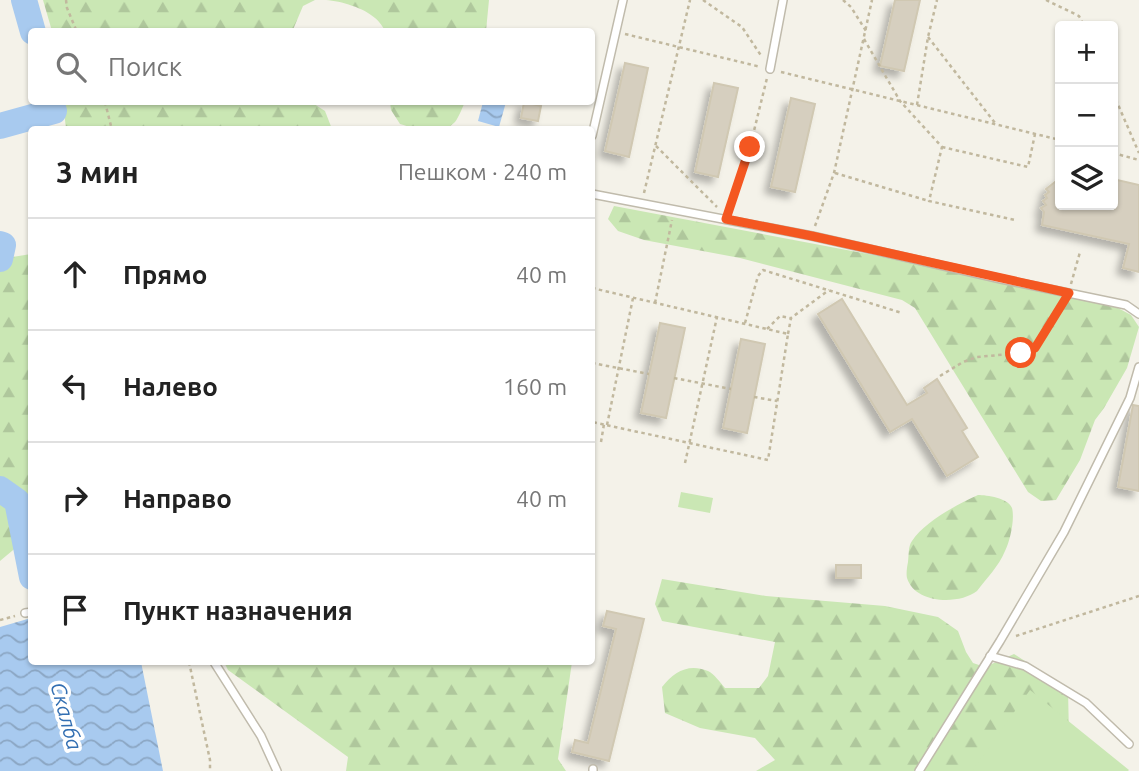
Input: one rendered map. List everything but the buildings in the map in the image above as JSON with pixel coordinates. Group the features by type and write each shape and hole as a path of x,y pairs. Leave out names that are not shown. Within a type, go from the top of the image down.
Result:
{"lane":[{"path":"594,126 623,0"},
{"path":"770,69 783,0"},
{"path":"595,195 812,236 1126,305 1139,314"},
{"path":"919,771 1064,532 1130,398 1139,367"},
{"path":"990,656 1025,666 1086,703 1129,744"},
{"path":"216,665 261,736 278,771"}],"path":[{"path":"66,0 66,8 75,28"},
{"path":"642,203 690,0"},
{"path":"656,146 727,218 750,147 770,69 742,27 703,0"},
{"path":"843,0 866,31"},
{"path":"812,236 834,173 872,0"},
{"path":"917,105 937,0"},
{"path":"1046,0 1079,16 1082,21"},
{"path":"615,32 1055,139"},
{"path":"928,37 997,125"},
{"path":"864,39 900,101 942,147 1028,167 1035,134"},
{"path":"106,105 111,126"},
{"path":"1118,105 1139,153"},
{"path":"929,201 942,147"},
{"path":"1118,154 1139,160"},
{"path":"834,173 929,201 1016,220"},
{"path":"655,303 674,209"},
{"path":"940,376 963,362 978,357 1021,353 1035,348 1069,293 1080,252"},
{"path":"745,323 758,276 763,270 902,313"},
{"path":"595,289 788,334"},
{"path":"595,423 768,460 791,318 829,290"},
{"path":"601,442 634,298"},
{"path":"767,329 780,316 791,318"},
{"path":"685,463 717,317"},
{"path":"595,364 649,374"},
{"path":"674,377 731,389"},
{"path":"754,397 777,401"},
{"path":"1000,641 1139,596"},
{"path":"0,620 28,613"},
{"path":"190,665 210,771"}],"green space":[{"path":"43,0 315,0 303,6 294,28 51,28"},
{"path":"326,0 489,0 486,28 383,28 365,11 345,3"},
{"path":"63,105 316,105 325,111 331,126 66,126"},
{"path":"390,105 464,105 450,126 407,126 400,124"},
{"path":"614,206 889,258 1118,308 1131,315 1139,327 1127,368 1095,420 1080,460 1056,500 1041,501 1028,492 915,308 902,300 740,258 644,240 618,231 608,219"},
{"path":"28,254 28,538 0,561 0,259"},
{"path":"681,492 713,498 710,513 678,507"},
{"path":"978,495 1002,499 1012,508 1010,536 999,562 977,591 969,596 938,600 919,593 912,587 907,576 911,543 933,520"},
{"path":"662,579 766,596 885,606 938,617 958,631 973,663 985,667 1014,654 1068,689 1069,736 1057,771 756,771 775,760 755,738 700,728 665,713 662,687 682,670 694,668 710,672 725,688 759,688 768,676 775,642 662,621 655,604"},
{"path":"226,665 572,665 558,759 566,771 346,771 348,757 228,670"},
{"path":"1030,690 1129,770 972,771"}],"water":[{"path":"482,105 505,105 499,126 478,121"},
{"path":"28,619 28,665 142,665 163,771 0,771 0,627"}],"waterway":[{"name":"Скалба","path":"24,0 32,28"},
{"name":"Скалба","path":"0,126 54,111 52,105"},
{"name":"Скалба","path":"0,244 3,245 0,259"},
{"name":"Скалба","path":"0,489 17,501 28,557"}],"route":[{"path":"750,147 726,219 1069,293 1035,348 1021,353"}]}
